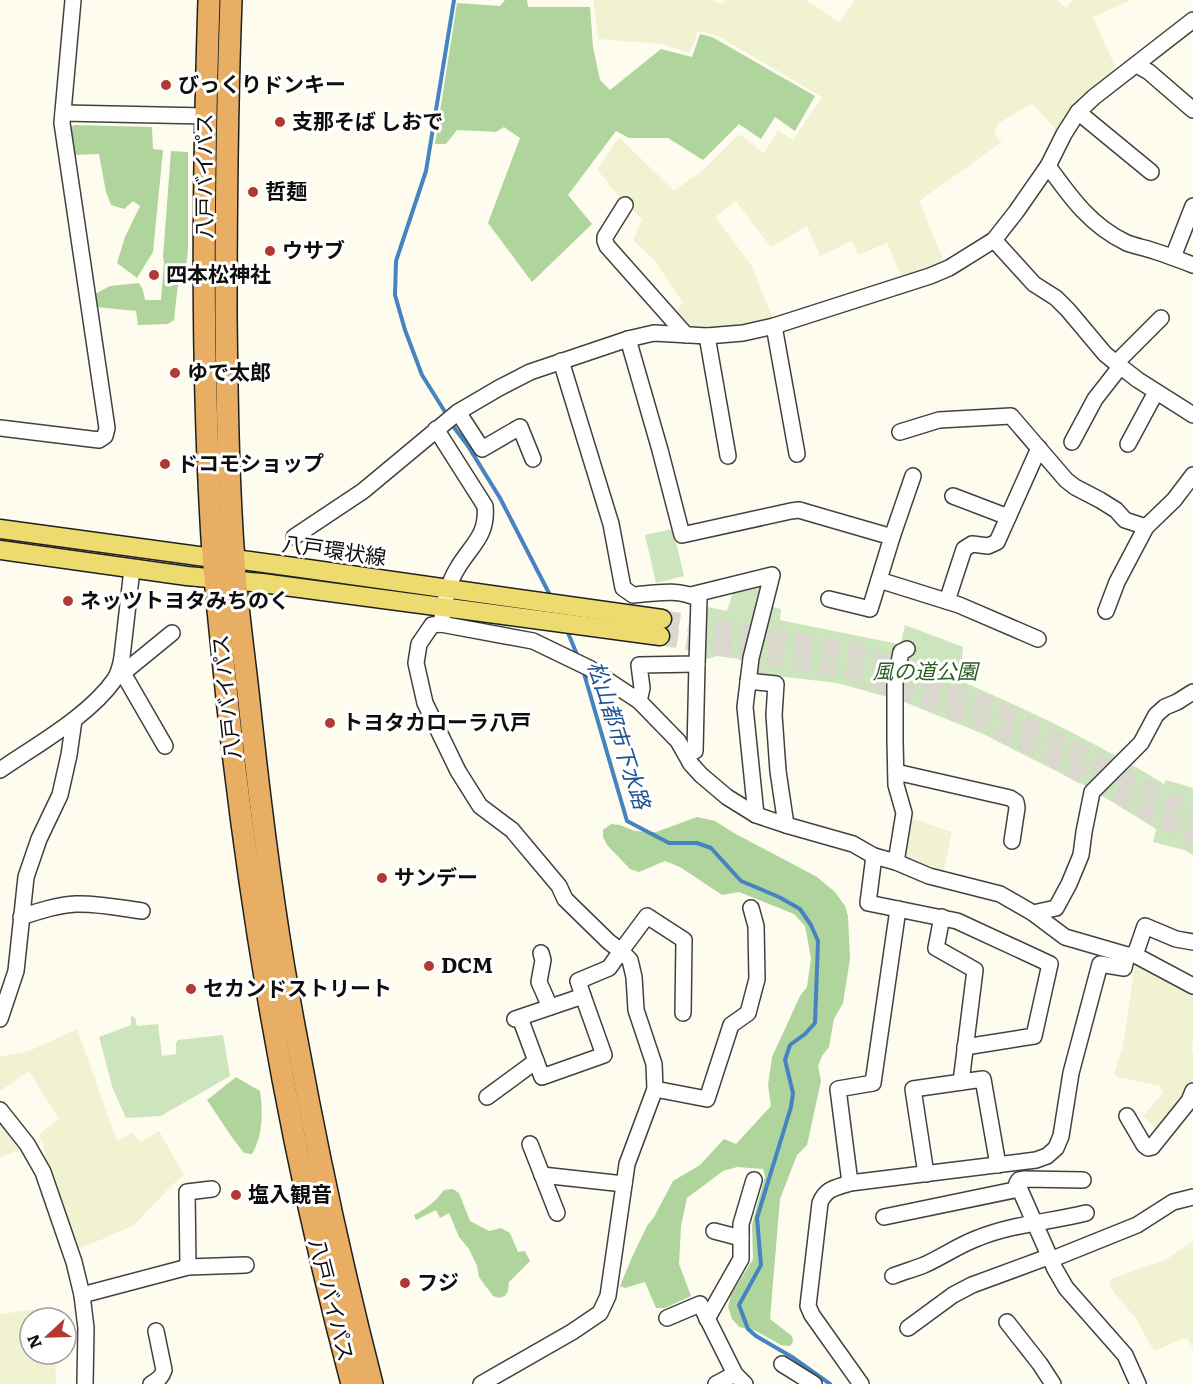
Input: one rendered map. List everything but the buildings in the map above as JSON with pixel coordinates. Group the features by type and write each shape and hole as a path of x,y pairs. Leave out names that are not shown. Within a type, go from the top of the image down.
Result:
{"highway":[{"name":"八戸バイパス","path":"209,0 205,116 205,351 224,559 238,797 268,1003 287,1107 352,1384"},
{"name":"八戸バイパス","path":"224,559 231,0"},
{"name":"八戸バイパス","path":"225,580 294,1029 328,1196 372,1384"}],"main road":[{"name":"八戸環状線","path":"0,529 224,559 444,607"},
{"name":"八戸環状線","path":"0,550 132,569 264,583 444,607 661,628"}],"street":[{"path":"0,428 99,440 105,436 107,428 62,123 73,0"},
{"path":"294,537 363,490 458,412 530,372 628,339 654,333 707,336 743,333 774,326 949,268 994,240 1048,166 1078,112 1193,20"},
{"path":"1137,65 1149,72 1193,110"},
{"path":"1078,112 1151,172"},
{"path":"63,113 205,116"},
{"path":"1048,166 1085,214 1098,226 1128,243 1193,265"},
{"path":"625,205 605,237 607,246 686,335"},
{"path":"1173,257 1193,206"},
{"path":"994,240 1034,284 1056,298 1068,310 1099,347 1118,365 1193,415"},
{"path":"1072,442 1095,399 1118,365 1161,318"},
{"path":"774,326 797,454"},
{"path":"707,336 728,456"},
{"path":"628,339 682,535 799,510 892,537"},
{"path":"561,361 611,524 623,588 633,595 671,591 699,599 695,751"},
{"path":"1128,444 1156,392"},
{"path":"458,412 482,449 520,427 533,459"},
{"path":"900,432 939,420 1011,416 1066,480 1116,510 1125,520 1146,526"},
{"path":"436,429 485,506 486,518 483,532 456,570 444,607 418,644 416,663 425,703 458,771 480,806 512,830 559,886 565,899 630,960 634,976 636,1010 654,1064 655,1089 627,1164 608,1296 600,1313 572,1332 481,1384"},
{"path":"947,601 964,549 972,544 987,546 997,542 1039,448"},
{"path":"1106,611 1117,582 1146,526 1174,500 1193,475"},
{"path":"828,599 870,609 913,476"},
{"path":"953,496 1008,517"},
{"path":"132,569 122,671 165,746"},
{"path":"691,595 772,575 751,658 745,707 756,815"},
{"path":"879,580 959,605 1038,639"},
{"path":"444,607 533,641 590,668 639,701 678,741 691,764 701,775 727,797 756,815 853,844 874,856 896,862 929,876 1000,894 1065,937 1131,955 1193,986"},
{"path":"0,770 74,720 122,671 172,633"},
{"path":"896,862 904,813 896,785 895,683 901,652 907,649"},
{"path":"639,701 642,688 639,665 698,664"},
{"path":"748,681 776,684 774,715 778,771 786,825"},
{"path":"1033,914 1056,908 1069,884 1081,855 1092,792 1141,743 1156,715 1165,707 1193,692"},
{"path":"0,1019 16,971 26,877 39,839 60,795 74,720"},
{"path":"896,772 1010,798 1016,802 1017,808 1012,841"},
{"path":"874,856 868,903 957,921 1050,964 1034,1036 965,1047"},
{"path":"21,916 57,906 78,904 142,911"},
{"path":"655,1089 707,1099 731,1025 748,1013 757,979 756,926 751,908"},
{"path":"850,1183 838,1089 873,1083 898,909"},
{"path":"583,996 517,1018 542,1077 604,1055 578,981 609,968 647,916 684,940 683,1013"},
{"path":"942,917 936,948 975,970 961,1082"},
{"path":"861,1384 808,1306 820,1203 823,1195 831,1189 850,1183 1036,1160 1047,1156 1056,1148 1061,1136 1071,1073 1100,964 1124,968 1145,926 1176,939 1193,942"},
{"path":"542,953 539,982 550,1007"},
{"path":"487,1097 536,1061"},
{"path":"926,1174 913,1089 983,1079 998,1165"},
{"path":"1127,1116 1144,1145 1148,1148 1152,1147 1189,1101 1193,1090"},
{"path":"0,1110 27,1144 43,1172 74,1262 86,1328 85,1384"},
{"path":"530,1144 556,1214"},
{"path":"542,1176 624,1184"},
{"path":"1083,1180 1024,1179 1017,1183 1049,1258 1066,1288 1125,1355 1138,1384"},
{"path":"707,1319 741,1259 741,1224 754,1180"},
{"path":"188,1267 187,1192 212,1189"},
{"path":"884,1217 1019,1190"},
{"path":"908,1328 953,1295 972,1285 1137,1225 1173,1202 1193,1197"},
{"path":"893,1276 923,1265 977,1238 1033,1222 1086,1214"},
{"path":"714,1232 741,1238"},
{"path":"82,1296 188,1267 246,1265"},
{"path":"667,1318 700,1304 740,1379 716,1384"},
{"path":"1007,1322 1053,1384"},
{"path":"151,1384 159,1379 164,1370 156,1331"},
{"path":"782,1364 814,1384"}],"green space":[{"path":"505,0 527,0 528,7 590,7 593,47 600,80 610,90 661,49 692,57 700,34 712,37 815,96 795,131 775,117 761,139 739,124 703,160 668,138 629,138 616,131 568,195 592,224 532,282 488,223 520,138 504,127 496,132 457,130 446,144 435,144 457,3 500,6"},
{"path":"594,0 710,0 723,4 725,0 806,0 839,22 855,0 1057,0 1066,8 1073,0 1131,0 1093,17 1117,71 1083,96 1066,113 1056,130 1032,103 999,123 994,134 1002,142 919,201 944,261 903,279 887,243 858,255 852,241 820,256 807,226 771,247 736,201 715,217 751,265 773,318 742,327 708,329 688,326 675,312 683,303 654,260 633,240 642,220 613,190 597,169 619,137 674,191 703,170 739,134 764,153 778,130 793,140 822,97 718,36 698,31 690,53 662,44 598,39"},
{"path":"74,125 152,127 153,149 163,150 153,252 137,278 117,263 125,237 140,206 133,201 124,209 111,205 106,192 99,154 74,155 70,128"},
{"path":"171,151 188,152 188,250 185,275 178,284 174,320 168,324 138,325 136,311 96,307 95,294 110,286 139,283 145,300 161,300"},
{"path":"673,529 684,576 656,583 645,535"},
{"name":"風の道公園","path":"754,583 763,589 761,604 781,609 780,620 898,644 901,642 905,625 963,647 960,677 966,683 1067,730 1164,784 1166,780 1193,788 1193,855 1184,850 1153,842 1156,829 1088,787 983,734 902,701 837,683 753,675 754,661 717,656 701,661 702,602 708,607 727,611 734,589"},
{"path":"697,817 715,821 817,877 835,892 845,906 848,916 850,959 843,1003 834,1019 829,1047 818,1066 821,1081 807,1145 797,1155 780,1199 770,1319 792,1336 793,1342 790,1346 781,1345 756,1331 739,1327 732,1319 728,1307 731,1295 753,1259 752,1225 765,1176 763,1169 737,1167 723,1171 687,1198 681,1226 679,1264 691,1296 665,1308 656,1308 645,1282 625,1288 620,1286 647,1226 673,1181 700,1165 724,1139 736,1144 771,1106 768,1085 772,1057 800,996 807,987 811,958 805,926 794,914 739,892 722,895 680,867 665,861 639,872 630,869 607,845 603,837 603,830 611,824 635,831 656,832"},
{"path":"911,818 952,832 944,870 905,858"},
{"path":"1135,964 1193,992 1191,1051 1193,1053 1193,1081 1185,1099 1158,1131 1143,1116 1163,1093 1160,1086 1118,1077 1114,1074 1123,1046"},
{"path":"131,1016 135,1017 137,1026 158,1024 162,1056 176,1054 178,1040 223,1035 230,1076 161,1116 126,1118 113,1089 99,1037 131,1025"},
{"path":"77,1029 117,1141 132,1133 141,1142 159,1131 184,1175 134,1225 77,1249 44,1161 45,1152 39,1134 59,1119 29,1071 0,1091 0,1057 29,1051"},
{"path":"236,1077 260,1091 261,1123 256,1147 252,1154 244,1153 207,1100"},
{"path":"0,1117 24,1148 0,1157"},
{"path":"453,1189 459,1193 470,1221 489,1231 501,1228 510,1233 518,1252 525,1251 530,1261 509,1282 505,1296 499,1298 493,1296 479,1277 477,1266 469,1249 459,1237 449,1213 440,1218 436,1210 416,1220 414,1215 438,1198 444,1190"},
{"path":"1193,1241 1193,1350 1187,1337 1154,1351 1136,1319 1109,1286 1111,1279 1167,1259"},
{"path":"18,1312 18,1366 55,1366 56,1384 0,1384 0,1314"}],"waterway":[{"name":"松山都市下水路","path":"447,415 422,375 395,295 396,261 426,171 454,0"},
{"name":"松山都市下水路","path":"450,422 468,446 500,498 551,597"},
{"name":"松山都市下水路","path":"566,628 578,657"},
{"name":"松山都市下水路","path":"583,670 627,821 669,843 697,843 711,848 741,881 779,897 800,909 818,941 815,1023 790,1045 785,1060 793,1093 791,1107 757,1218 761,1265 739,1305 748,1329 756,1336 792,1357 830,1384"}],"tunnel":[{"path":"662,619 852,651 998,709 1193,814"},
{"path":"660,636 846,670 990,724 1193,838"}],"place":[{"name":"びっくりドンキー","path":"166,85"},
{"name":"支那そば しおで","path":"280,122"},
{"name":"哲麺","path":"253,192"},
{"name":"ウサブ","path":"270,251"},
{"name":"四本松神社","path":"154,275"},
{"name":"ゆで太郎","path":"175,373"},
{"name":"ドコモショップ","path":"165,464"},
{"name":"ネッツトヨタみちのく","path":"68,601"},
{"name":"トヨタカローラ八戸","path":"330,723"},
{"name":"サンデー","path":"382,878"},
{"name":"DCM","path":"429,966"},
{"name":"セカンドストリート","path":"191,989"},
{"name":"塩入観音","path":"236,1195"},
{"name":"フジ","path":"405,1283"}]}
